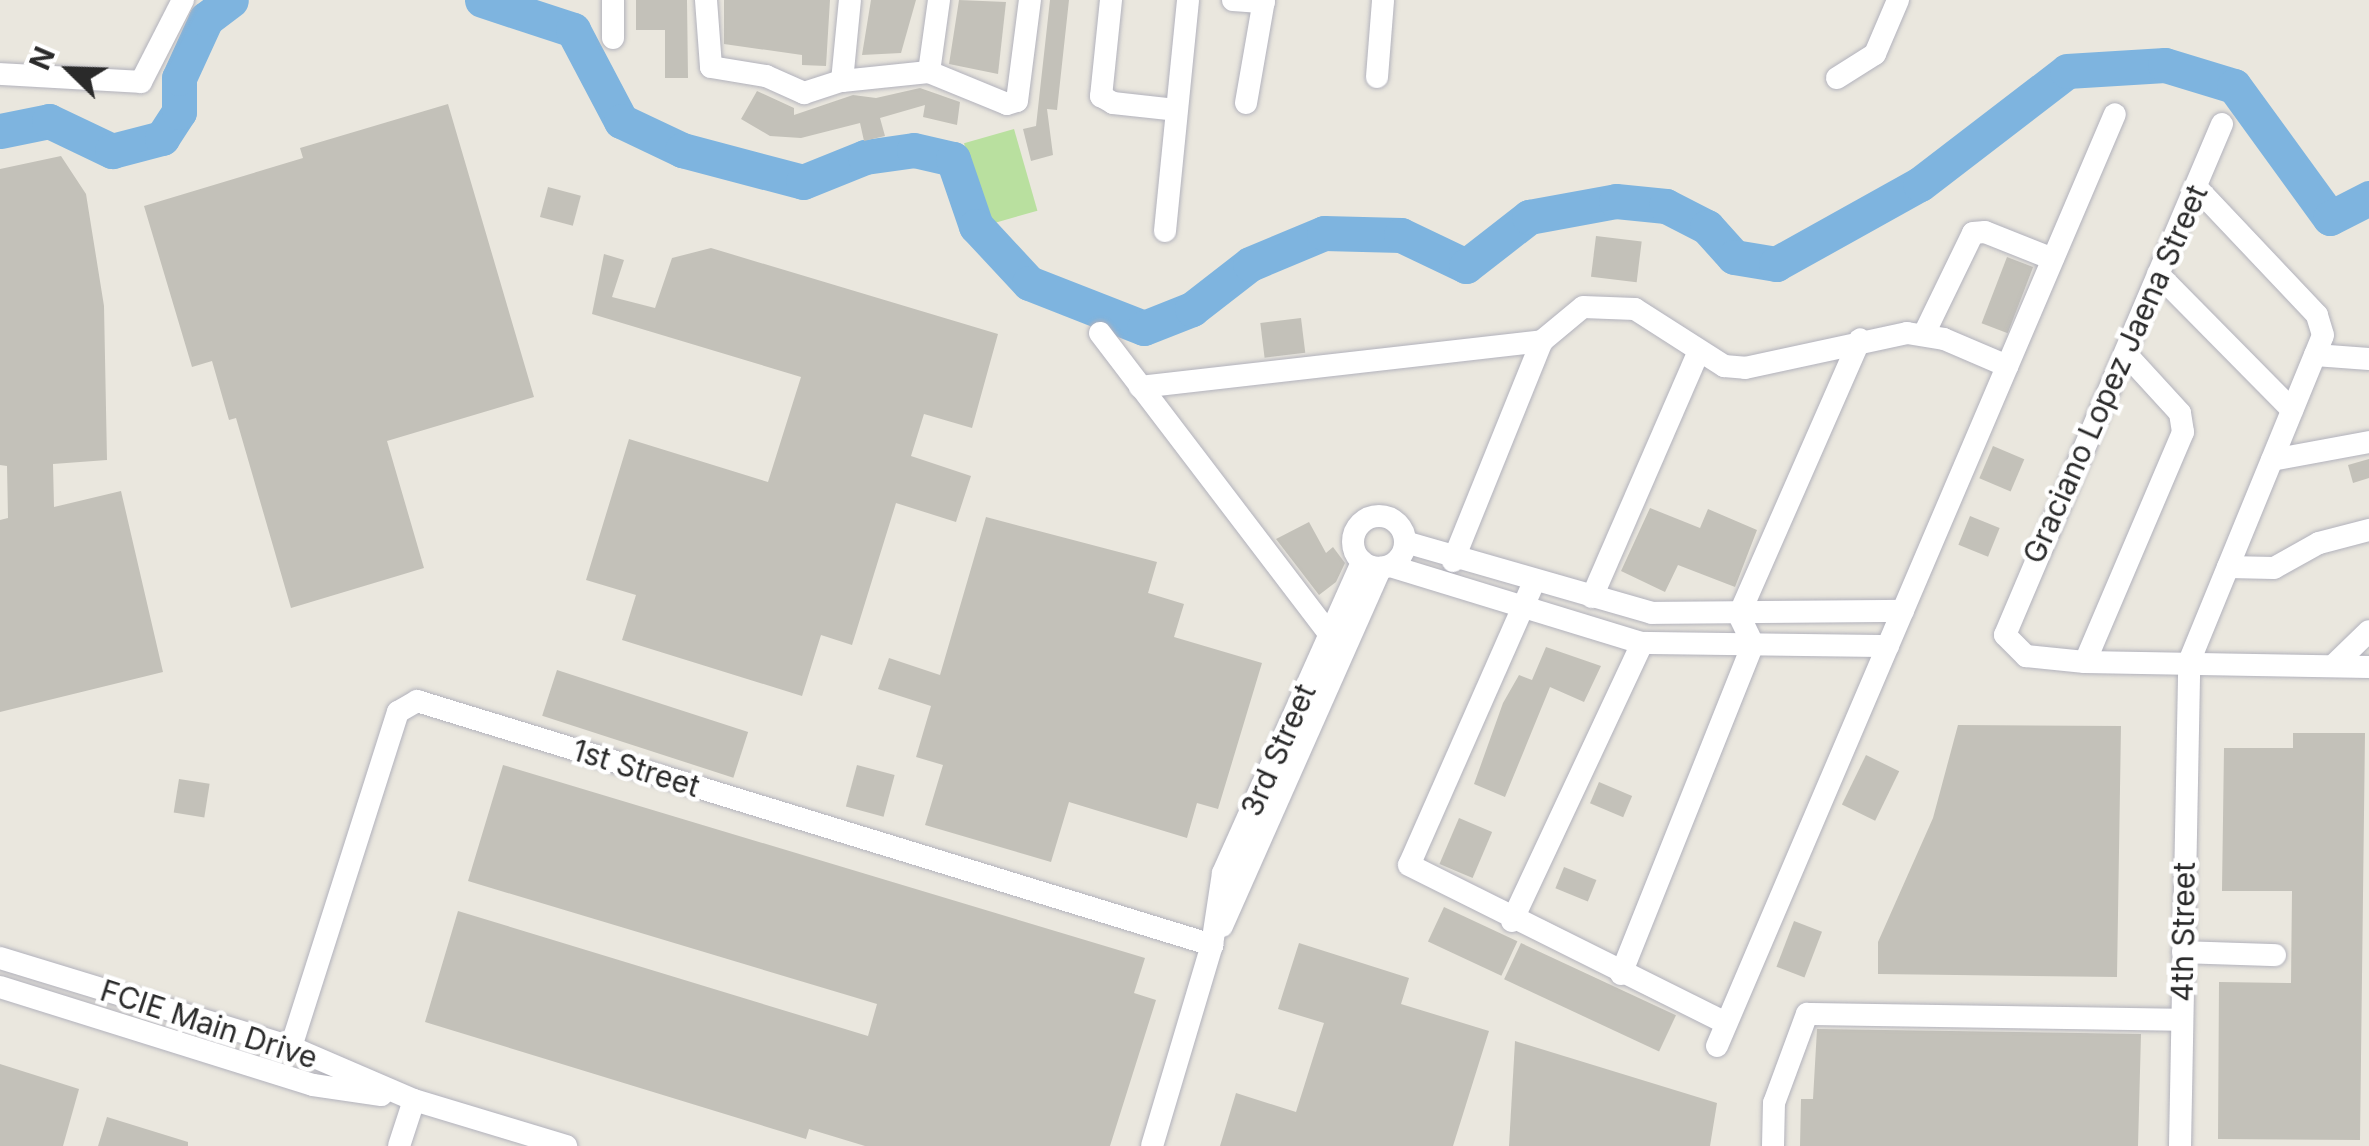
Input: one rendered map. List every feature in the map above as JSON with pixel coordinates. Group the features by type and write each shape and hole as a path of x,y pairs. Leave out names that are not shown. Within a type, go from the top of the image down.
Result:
{"street":[{"path":"0,74 141,82 183,0"},
{"path":"613,0 613,38"},
{"path":"706,0 711,67 766,76 804,93 842,81 929,72 1007,104 1016,101 1030,0"},
{"path":"842,81 850,0"},
{"path":"929,72 939,0"},
{"path":"1111,0 1101,96 1112,103 1176,110"},
{"path":"1164,232 1188,0"},
{"path":"1233,0 1264,1 1246,103"},
{"path":"1377,77 1383,0"},
{"path":"1836,78 1875,54 1898,0"},
{"path":"1717,1046 2115,114"},
{"name":"Graciano Lopez Jaena Street","path":"2085,662 2016,652 2005,635 2006,622 2222,124"},
{"path":"2196,187 2317,315 2319,345 2369,359"},
{"path":"1924,334 1973,233 1985,232 2053,259"},
{"path":"2158,274 2292,410"},
{"path":"1140,387 1542,341 1595,303 1636,309 1698,353 1745,368 1860,339 1924,334 2007,366"},
{"path":"1100,333 1338,638"},
{"path":"1621,974 1752,644 1740,614 1860,339"},
{"path":"1453,561 1542,341"},
{"name":"4th Street","path":"2180,1146 2190,662 2319,345"},
{"path":"1592,597 1698,353"},
{"path":"2125,353 2180,413 2183,432 2085,662 2369,667"},
{"path":"2272,460 2369,442"},
{"path":"1888,646 1642,643 1378,565 1354,534 1371,517 1395,521 1405,542 1453,561 1652,613 1903,610"},
{"path":"2228,567 2274,568 2319,543 2369,530"},
{"path":"1378,565 1405,542"},
{"name":"3rd Street","path":"1152,1146 1212,944 1338,638 1378,565"},
{"path":"1534,582 1409,859 1413,869 1726,1024"},
{"path":"2332,666 2369,632"},
{"path":"1512,921 1642,643"},
{"name":"1st Street","path":"291,1047 398,712 417,702 1212,944"},
{"path":"2183,952 2275,955"},
{"name":"FCIE Main Drive","path":"0,958 291,1047 414,1100 566,1146"},
{"name":"FCIE Main Drive","path":"0,987 313,1085 414,1100"},
{"path":"1773,1146 1774,1103 1808,1014 2182,1020"},
{"path":"399,1146 414,1100"}],"green space":[{"path":"1014,129 1037,211 987,225 964,143"}],"building":[{"path":"636,0 687,0 688,78 665,78 665,30 636,30"},
{"path":"724,0 830,0 826,66 802,65 802,55 724,44"},
{"path":"871,0 916,0 901,53 862,55"},
{"path":"959,0 1006,2 998,74 949,64"},
{"path":"1050,0 1069,0 1057,110 1047,109 1053,155 1031,161 1023,129 1036,126"},
{"path":"920,88 960,102 957,125 923,117 925,105 880,118 885,136 864,141 860,123 801,138 770,136 741,119 757,91 794,108 794,115 853,95 876,98"},
{"path":"448,104 534,397 387,441 424,568 291,608 236,418 229,420 212,361 192,367 144,206 303,158 300,148"},
{"path":"61,156 86,194 104,306 107,460 53,464 54,507 121,491 163,672 0,712 0,520 8,518 7,466 0,465 0,169"},
{"path":"548,187 581,196 573,226 540,217"},
{"path":"1596,236 1642,242 1637,282 1591,277"},
{"path":"711,248 998,334 972,428 924,414 911,456 971,476 956,522 896,503 852,645 821,635 802,696 622,640 636,595 586,580 629,439 768,482 801,377 592,314 604,254 624,260 612,297 655,308 672,258"},
{"path":"2007,257 2033,267 2008,333 1982,323"},
{"path":"1301,318 1305,353 1265,358 1260,323"},
{"path":"1993,446 2024,459 2011,492 1979,478"},
{"path":"2369,459 2369,478 2353,483 2348,465"},
{"path":"1650,508 1700,528 1708,509 1757,530 1735,587 1678,565 1665,592 1621,571"},
{"path":"1970,516 2000,528 1988,557 1958,545"},
{"path":"986,517 1157,562 1148,593 1184,604 1174,637 1262,663 1218,809 1197,803 1187,838 1069,802 1051,862 925,825 943,765 916,757 931,706 878,689 889,658 940,675"},
{"path":"1309,522 1326,553 1333,547 1345,563 1336,582 1319,595 1276,539"},
{"path":"1546,647 1601,666 1584,702 1550,687 1505,797 1474,784 1503,703 1519,675 1532,680"},
{"path":"557,670 748,732 733,778 542,716"},
{"path":"1958,725 2121,726 2117,977 1878,974 1878,942 1933,818"},
{"path":"2293,733 2365,733 2360,1140 2218,1139 2219,982 2291,983 2292,891 2222,891 2224,748 2293,748"},
{"path":"1866,755 1899,771 1875,821 1842,804"},
{"path":"503,765 1145,958 1134,993 1156,1000 1110,1146 865,1146 809,1129 806,1139 425,1022 458,911 868,1036 877,1004 468,881"},
{"path":"857,765 895,775 884,817 846,807"},
{"path":"179,779 210,784 204,817 174,813"},
{"path":"1599,782 1632,796 1623,817 1590,803"},
{"path":"1459,818 1492,832 1473,878 1439,864"},
{"path":"1564,867 1596,880 1588,901 1555,888"},
{"path":"1444,907 1517,941 1501,976 1428,941"},
{"path":"1794,921 1822,932 1804,977 1776,967"},
{"path":"1299,943 1409,978 1401,1004 1489,1031 1453,1146 1220,1146 1236,1093 1296,1112 1324,1023 1278,1009"},
{"path":"1521,943 1676,1015 1659,1052 1504,979"},
{"path":"1817,1029 2141,1034 2138,1146 1800,1146 1801,1099 1813,1099"},
{"path":"1515,1041 1717,1103 1710,1146 1509,1146"},
{"path":"0,1064 79,1089 63,1146 0,1146"},
{"path":"107,1117 188,1142 188,1146 98,1146"}],"waterway":[{"path":"0,131 49,121 112,151 162,138 179,112 179,78 206,19 231,0"},
{"path":"482,0 573,30 621,121 682,150 803,182 865,157 914,150 953,159 976,226 1029,283 1144,328 1192,309 1250,264 1324,233 1401,235 1466,266 1529,217 1616,201 1666,206 1707,227 1734,257 1776,264 1920,184 2067,71 2165,65 2234,86 2330,218 2369,198"}]}
